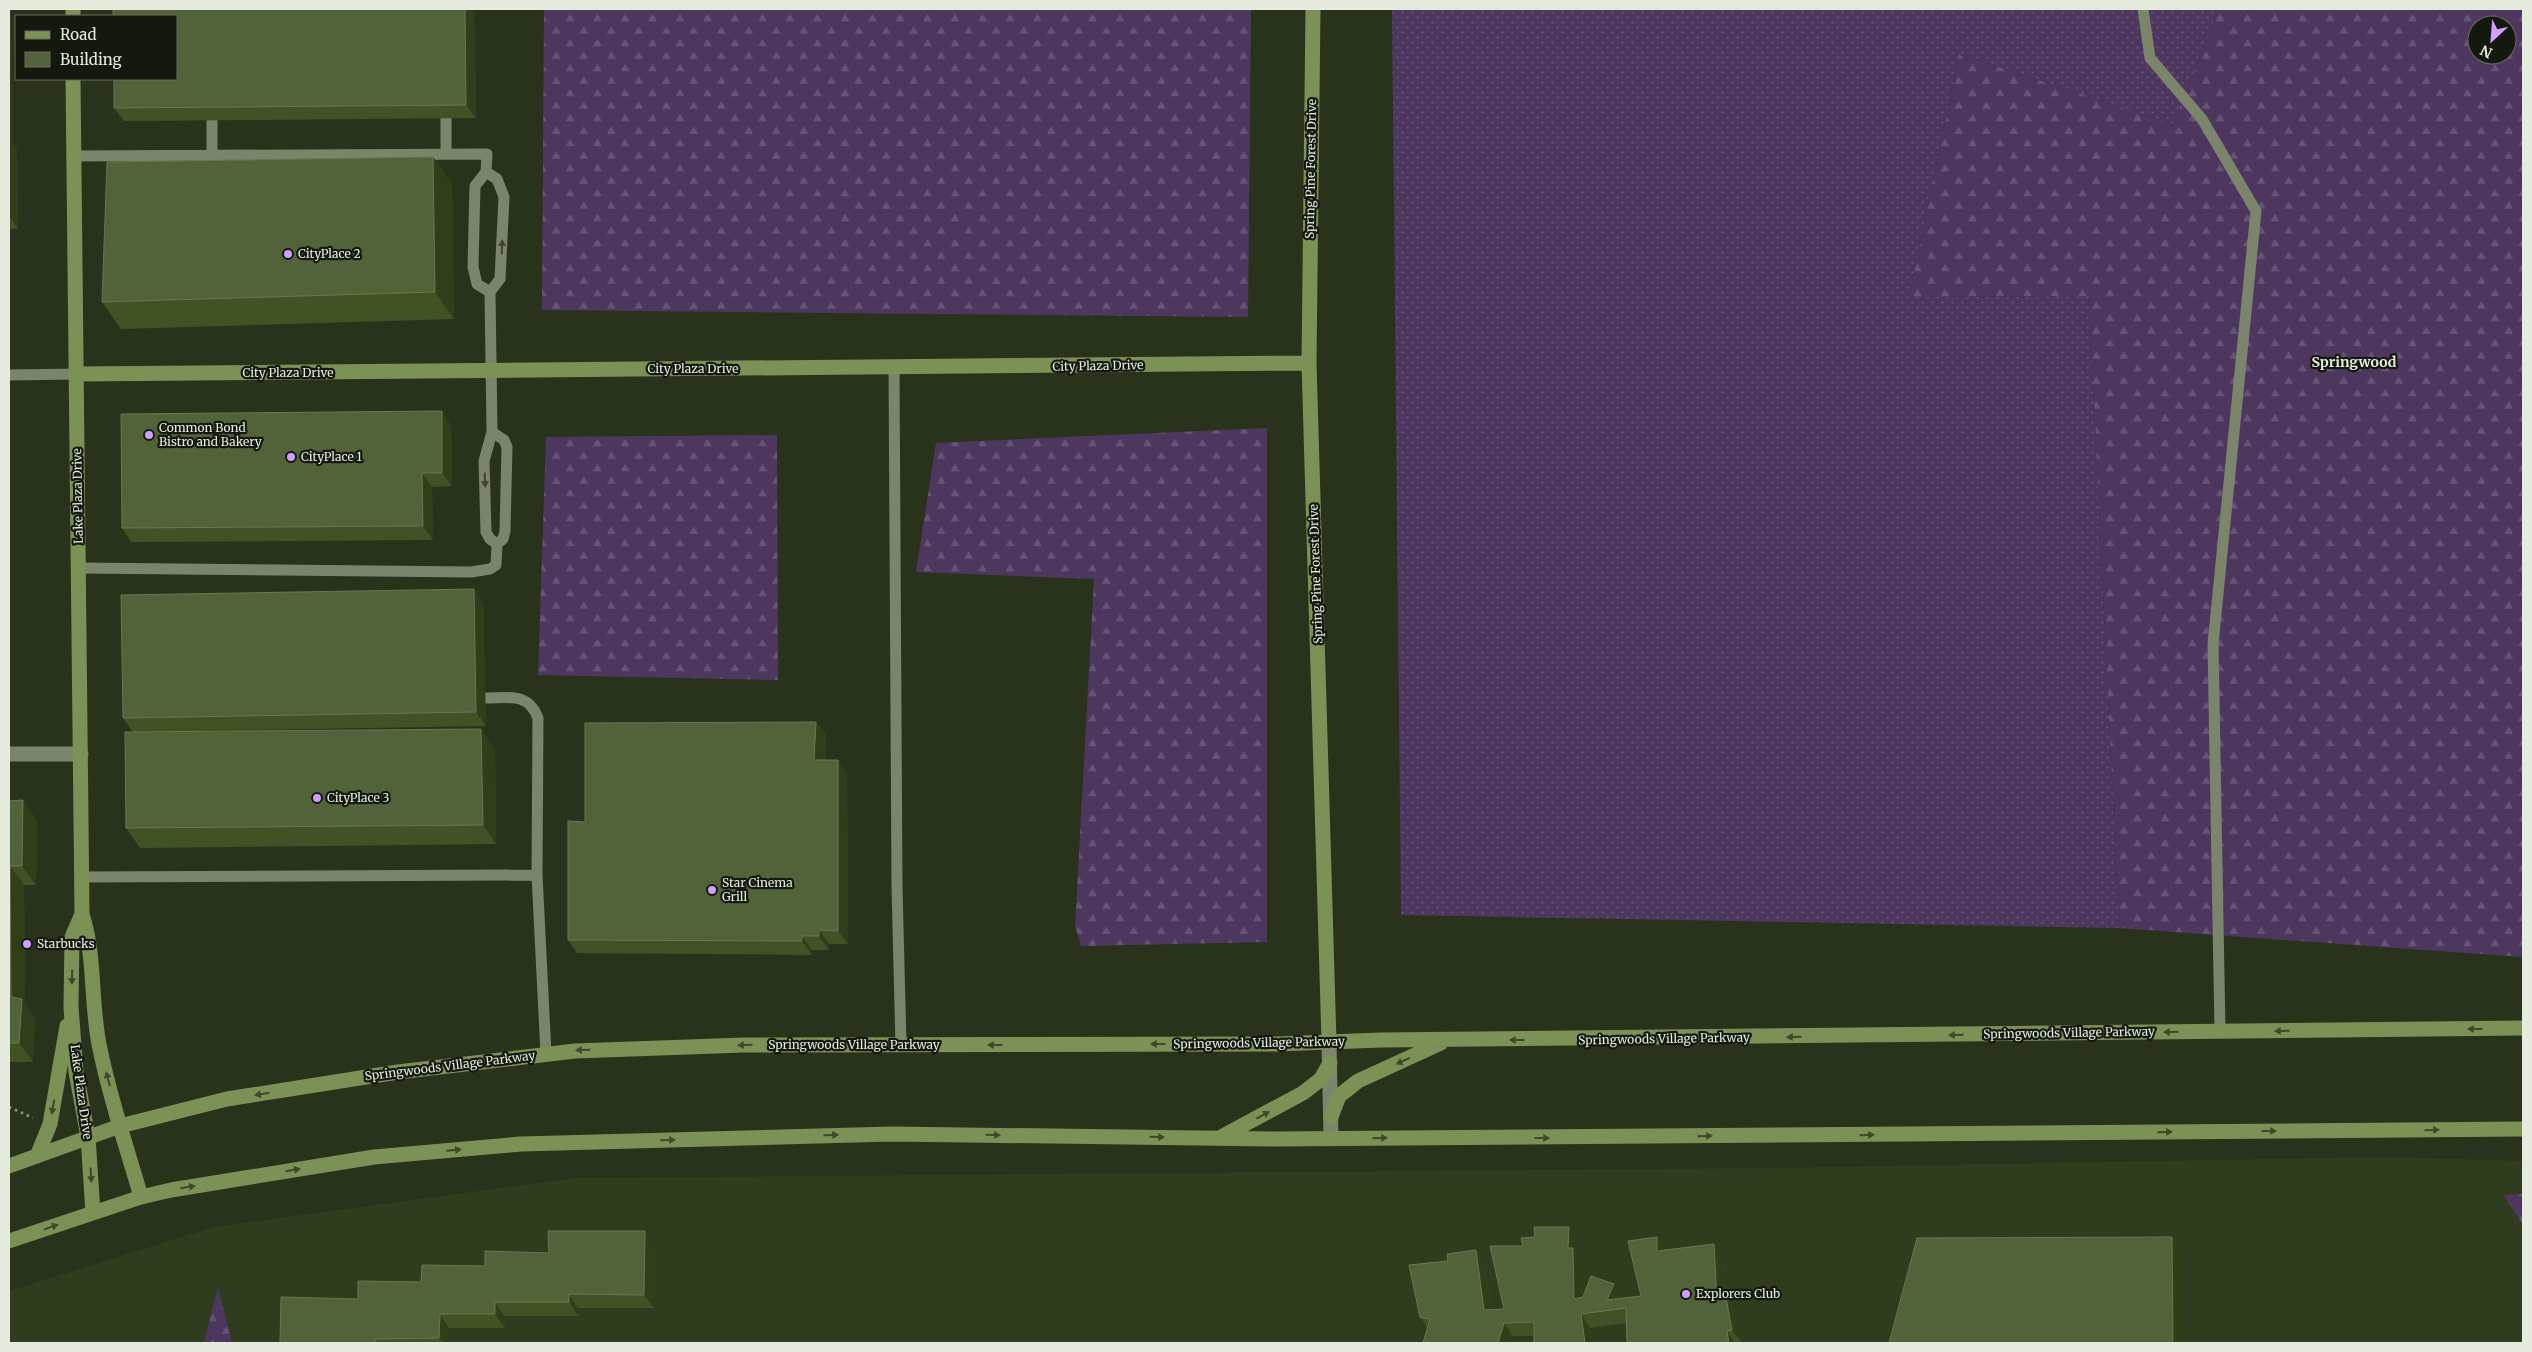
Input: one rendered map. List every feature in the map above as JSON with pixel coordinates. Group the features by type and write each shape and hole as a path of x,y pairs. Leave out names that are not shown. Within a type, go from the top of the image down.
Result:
{"main road":[{"name":"Spring Pine Forest Drive","path":"1313,9 1309,363 1329,1042"},
{"name":"Lake Plaza Drive","path":"73,80 82,914 90,938 92,1000 100,1049 141,1197"},
{"name":"City Plaza Drive","path":"77,374 1309,363"},
{"name":"Lake Plaza Drive","path":"82,914 72,937 71,1007 76,1072 88,1137 93,1213"},
{"path":"37,1156 50,1124 71,1007"},
{"name":"Springwoods Village Parkway","path":"9,1166 120,1126 227,1099 398,1072 575,1051 744,1045 1329,1042 2523,1028"},
{"path":"1330,1117 1340,1096 1358,1082 1447,1040"},
{"path":"1220,1138 1303,1093 1322,1079 1330,1063"},
{"path":"9,1241 141,1197 171,1190 374,1157 521,1144 892,1134 1331,1138 2523,1129"}],"street":[{"path":"9,754 81,754"},
{"name":"Spring Pine Forest Drive","path":"1329,1042 1331,1138"}],"lane":[{"path":"2143,9 2150,58 2202,118 2256,211 2213,644 2220,1031"},
{"path":"446,119 446,154"},
{"path":"212,121 212,155"},
{"path":"74,156 487,154 486,172 475,186 473,267 477,284 490,292"},
{"path":"486,172 497,179 504,197 500,279 490,292 492,432 484,461 486,532 490,539 497,544"},
{"path":"894,368 897,886 901,1045"},
{"path":"9,375 77,374"},
{"path":"79,568 471,572 490,569 496,565 497,544 503,539 505,531 507,447 504,440 492,432"},
{"path":"485,698 521,698 533,706 538,718 537,874 546,1054"},
{"path":"81,877 537,874"}],"shaded area":[{"path":"2384,1157 2523,1161 2523,1343 9,1343 9,1291 214,1227 575,1178 1775,1168"}],"green space":[{"path":"544,9 1251,9 1248,317 542,310"},
{"path":"1392,9 2219,9 2173,124 1959,54 1909,297 2089,296 2119,928 1401,915"},
{"path":"2219,9 2523,9 2523,957 2119,928 2089,296 1909,297 1959,54 2173,124"},
{"path":"1267,428 1267,942 1081,946 1075,926 1094,579 916,572 936,443"},
{"path":"777,435 778,680 538,675 546,437"},
{"path":"2523,1194 2523,1225 2504,1195"},
{"path":"218,1287 232,1343 204,1343"}],"building":[{"path":"113,9 465,9 466,105 114,108 114,80 178,80 178,15 113,15"},
{"name":"CityPlace 2","path":"433,157 435,292 102,302 107,162"},
{"name":"CityPlace 1","path":"442,411 442,473 422,473 423,526 122,528 121,414"},
{"path":"474,589 476,712 123,718 121,595"},
{"name":"Star Cinema Grill","path":"816,722 814,760 838,760 838,931 819,930 819,936 802,936 802,941 568,940 568,821 585,822 585,723"},
{"name":"CityPlace 3","path":"481,729 483,825 126,828 125,732"},
{"path":"23,800 22,866 10,866 11,997 22,999 19,1043 9,1043 9,801"},
{"name":"Explorers Club","path":"1534,1227 1569,1227 1568,1248 1573,1248 1574,1299 1583,1297 1591,1276 1614,1284 1607,1300 1641,1296 1628,1241 1657,1237 1657,1251 1714,1244 1717,1300 1726,1298 1732,1330 1727,1331 1729,1343 1627,1343 1626,1308 1581,1314 1585,1343 1534,1343 1534,1322 1504,1323 1498,1343 1423,1343 1430,1319 1420,1317 1409,1265 1448,1261 1447,1254 1476,1250 1484,1310 1504,1309 1490,1246 1523,1246 1521,1238 1535,1237"},
{"path":"548,1231 645,1231 644,1295 569,1294 569,1302 495,1302 495,1314 440,1314 439,1338 376,1339 375,1343 280,1343 281,1297 358,1299 358,1281 421,1282 422,1265 485,1266 485,1251 549,1253"},
{"path":"2172,1237 2173,1343 1889,1343 1917,1238"}],"place":[{"name":"CityPlace 2","path":"288,254"},
{"name":"Common Bond Bistro and Bakery","path":"149,435"},
{"name":"CityPlace 1","path":"291,457"},
{"name":"CityPlace 3","path":"317,798"},
{"name":"Star Cinema Grill","path":"712,890"},
{"name":"Starbucks","path":"27,944"},
{"name":"Explorers Club","path":"1686,1294"}],"district":[{"name":"Springwood","path":"2354,362"}]}
